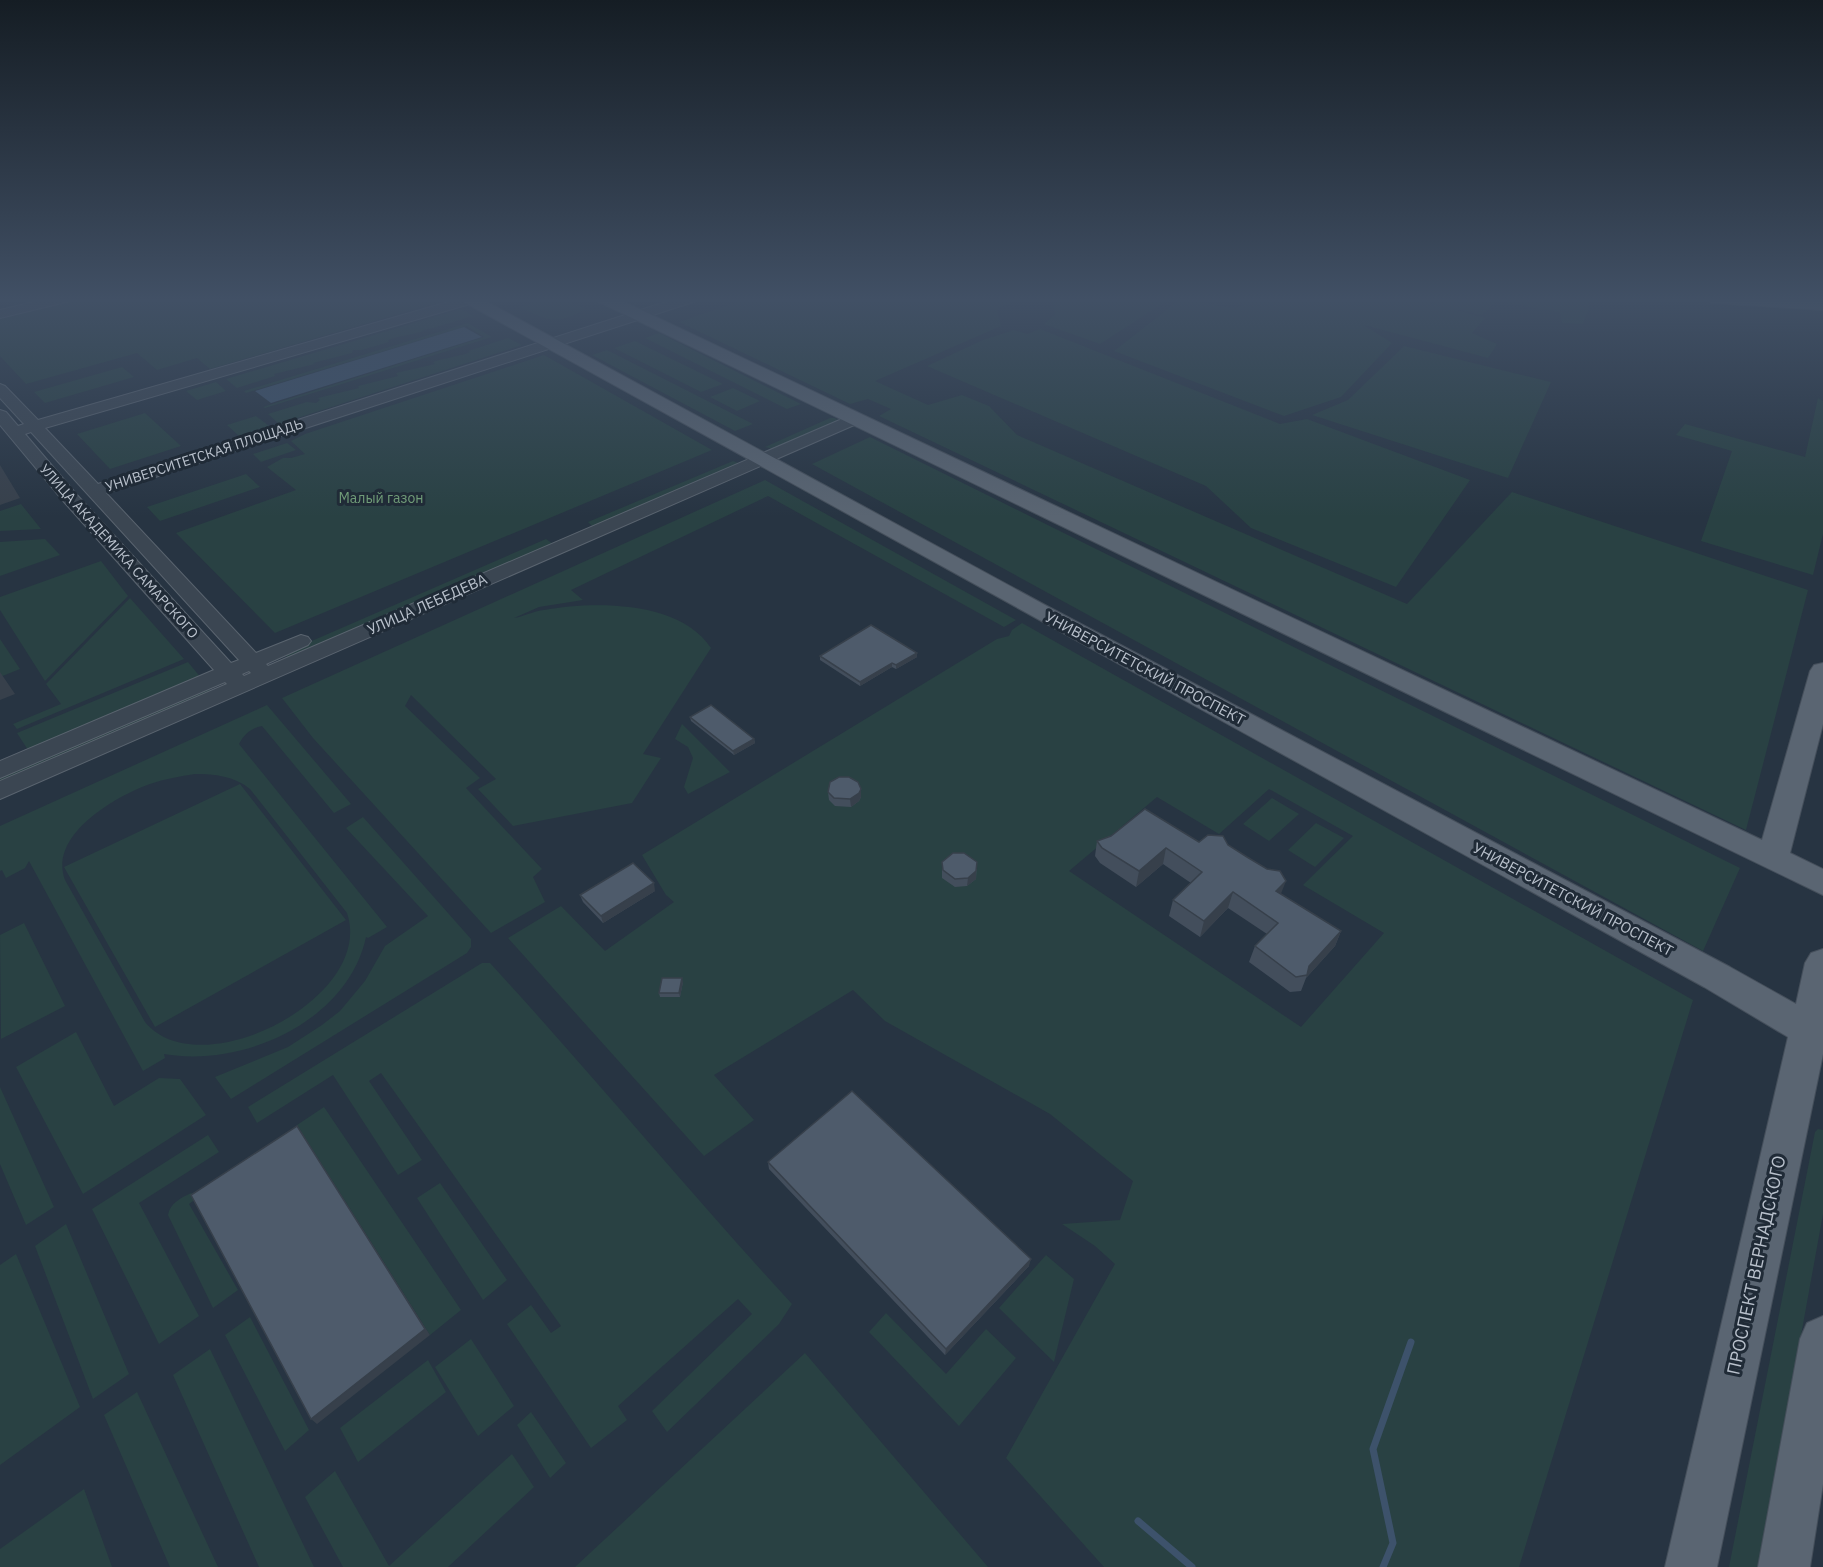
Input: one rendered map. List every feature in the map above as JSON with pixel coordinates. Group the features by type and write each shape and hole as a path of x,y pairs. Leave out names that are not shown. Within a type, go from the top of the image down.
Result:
{"main road":[{"name":"УНИВЕРСИТЕТСКИЙ ПРОСПЕКТ","path":"600,371 1717,977 1815,1034"},
{"path":"756,371 1823,883"},
{"path":"1773,859 1822,676"},
{"name":"ПРОСПЕКТ ВЕРНАДСКОГО","path":"1691,1567 1815,1034 1823,963"},
{"path":"1784,1567 1823,1339"}],"street":[{"path":"14,432 221,371"},
{"name":"УНИВЕРСИТЕТСКАЯ ПЛОЩАДЬ","path":"94,491 463,371"},
{"name":"УЛИЦА АКАДЕМИКА САМАРСКОГО","path":"0,389 258,668"},
{"name":"УЛИЦА АКАДЕМИКА САМАРСКОГО","path":"0,415 71,499 234,679"},
{"name":"УЛИЦА ЛЕБЕДЕВА","path":"0,791 258,668 847,415"},
{"name":"УЛИЦА ЛЕБЕДЕВА","path":"0,770 234,679"}],"green space":[{"path":"14,371 72,371 26,384"},
{"path":"107,371 127,371 134,377 45,403 34,392"},
{"path":"252,371 286,371 237,388 226,379"},
{"path":"309,371 318,371 246,393 244,391"},
{"path":"376,371 383,371 265,408 263,407"},
{"path":"442,371 279,424 268,414 307,402 316,403 320,400 318,398 398,376 396,373"},
{"name":"Малый газон","path":"495,371 573,371 712,450 275,633 176,533 296,490 267,467 283,458 305,454 291,441 305,434"},
{"path":"622,371 649,371 753,424 735,431"},
{"path":"660,371 697,371 723,384 701,392"},
{"path":"711,371 735,371 801,404 787,409"},
{"path":"781,371 898,371 875,381 928,405 962,395 989,406 1017,435 1407,604 1512,492 1808,590 1746,830 879,416 891,409 868,399 850,404"},
{"path":"939,371 1146,371 1280,424 1307,419 1470,480 1396,587 1251,528 1206,486"},
{"path":"1167,371 1365,371 1341,397 1284,416"},
{"path":"1378,371 1507,371 1551,382 1508,478 1312,415 1348,400"},
{"path":"216,382 226,391 197,400 186,391"},
{"path":"733,388 760,401 737,411 710,397"},
{"path":"1818,398 1823,401 1823,534 1813,575 1701,541 1732,451 1676,435 1685,424 1805,457"},
{"path":"145,413 181,446 110,469 77,434"},
{"path":"256,416 269,426 239,436 227,425"},
{"path":"830,418 838,421 773,449 765,447"},
{"path":"870,437 1740,868 1703,951 812,464"},
{"path":"287,443 296,450 261,462 253,454"},
{"path":"733,461 741,464 593,527 588,522"},
{"path":"246,474 260,487 160,521 147,507"},
{"path":"765,480 1016,620 1004,627 768,496 571,590 583,600 539,607 514,618 540,611 586,605 634,608 679,621 697,632 711,648 643,754 661,758 632,803 513,826 478,789 496,779 411,695 405,706 480,778 466,788 542,869 533,877 545,902 491,933 313,738 282,698"},
{"path":"21,504 41,529 0,531 0,511"},
{"path":"45,539 60,555 0,576 0,542"},
{"path":"546,539 553,544 288,658 285,655 291,650"},
{"path":"101,561 128,596 45,681 0,610 0,597"},
{"path":"130,598 184,659 17,729 13,724 61,704 46,684"},
{"path":"1022,623 1693,1000 1519,1567 1104,1567 1006,1458 1115,1264 1095,1246 1062,1224 1120,1220 1133,1181 1050,1114 885,1021 853,990 714,1075 754,1120 704,1156 508,938 561,906 605,951 674,902 666,895 642,855 997,639 1009,636 1012,630","holes":["1269,789 1353,836 1303,885 1384,933 1301,1027 1069,871 1157,797 1219,834"]},
{"path":"0,639 20,669 0,677"},
{"path":"188,662 201,678 28,750 17,733"},
{"path":"210,688 208,695 0,786 0,777"},
{"path":"267,705 351,804 334,813 262,726 248,732 239,744 387,927 366,937 355,967 338,993 315,1015 288,1032 258,1045 226,1053 195,1056 164,1054 165,1058 143,1071 29,861 25,868 6,878 2,870 0,871 0,826","holes":["195,774 217,775 250,789 347,913 349,945 335,975 310,1002 277,1024 240,1039 203,1045 170,1040 145,1022 65,880 62,863 66,848 75,833 104,808 150,784"]},
{"path":"682,724 730,772 688,794 684,787 693,758 688,747 675,739"},
{"path":"240,784 346,920 155,1027 64,867"},
{"path":"1272,798 1299,814 1269,841 1243,824"},
{"path":"363,817 471,939 471,947 467,953 231,1099 215,1077 288,1047 322,1025 340,1011 365,981 385,946 428,916 346,828"},
{"path":"1316,823 1344,838 1315,867 1288,850"},
{"path":"24,923 65,1006 1,1039 0,935"},
{"path":"482,963 490,963 792,1304 779,1324 667,1432 652,1411 752,1314 738,1299 618,1406 627,1420 591,1448 507,1324 531,1305 551,1333 561,1326 381,1073 369,1081 422,1160 398,1175 333,1075 257,1123 248,1107"},
{"path":"76,1032 114,1106 159,1078 180,1079 206,1115 83,1194 16,1067"},
{"path":"0,1087 54,1207 26,1225 0,1164"},
{"path":"324,1107 461,1310 430,1335 297,1125"},
{"path":"1818,1129 1823,1130 1823,1214 1759,1567 1729,1567 1815,1132"},
{"path":"208,1135 219,1152 139,1203 199,1316 159,1344 92,1209"},
{"path":"440,1183 507,1280 483,1300 417,1198"},
{"path":"191,1193 197,1198 189,1204 238,1290 213,1308 168,1215 174,1204"},
{"path":"66,1224 129,1374 93,1399 35,1246"},
{"path":"16,1254 80,1407 0,1465 0,1265"},
{"path":"1046,1255 1074,1279 1054,1362 999,1308"},
{"path":"886,1313 946,1374 986,1329 1016,1358 959,1426 869,1332"},
{"path":"250,1317 309,1430 285,1451 225,1335"},
{"path":"471,1339 514,1406 478,1436 435,1367"},
{"path":"210,1349 314,1567 259,1567 173,1375"},
{"path":"805,1353 988,1567 575,1567"},
{"path":"428,1360 446,1392 358,1462 340,1428"},
{"path":"137,1392 218,1567 170,1567 104,1415"},
{"path":"531,1412 566,1463 550,1478 517,1425"},
{"path":"512,1454 534,1487 448,1567 343,1567 305,1497 335,1471 389,1566"},
{"path":"84,1489 112,1567 0,1567 0,1549"}],"water":[{"path":"320,371 373,371 271,403 255,391"}],"building":[{"path":"871,625 917,653 896,665 892,663 860,682 820,656"},
{"path":"711,705 754,739 733,751 690,717"},
{"path":"839,777 849,777 858,782 861,789 859,793 850,799 834,798 828,792 830,782"},
{"path":"1145,809 1199,842 1208,835 1223,836 1228,845 1247,857 1267,869 1280,871 1286,881 1276,891 1341,931 1309,966 1307,975 1296,977 1255,946 1278,923 1233,892 1204,921 1173,900 1202,872 1166,848 1139,871 1102,848 1097,841 1111,836"},
{"path":"953,853 964,853 977,862 976,871 968,878 955,879 943,870 942,862"},
{"path":"633,863 654,883 601,916 580,895"},
{"path":"662,978 682,978 679,993 659,993"},
{"path":"852,1091 1031,1259 946,1349 768,1162"},
{"path":"297,1126 425,1329 311,1419 191,1195"}],"waterway":[{"path":"1383,1567 1393,1543 1373,1449 1411,1342"},
{"path":"1138,1521 1192,1567"}]}
